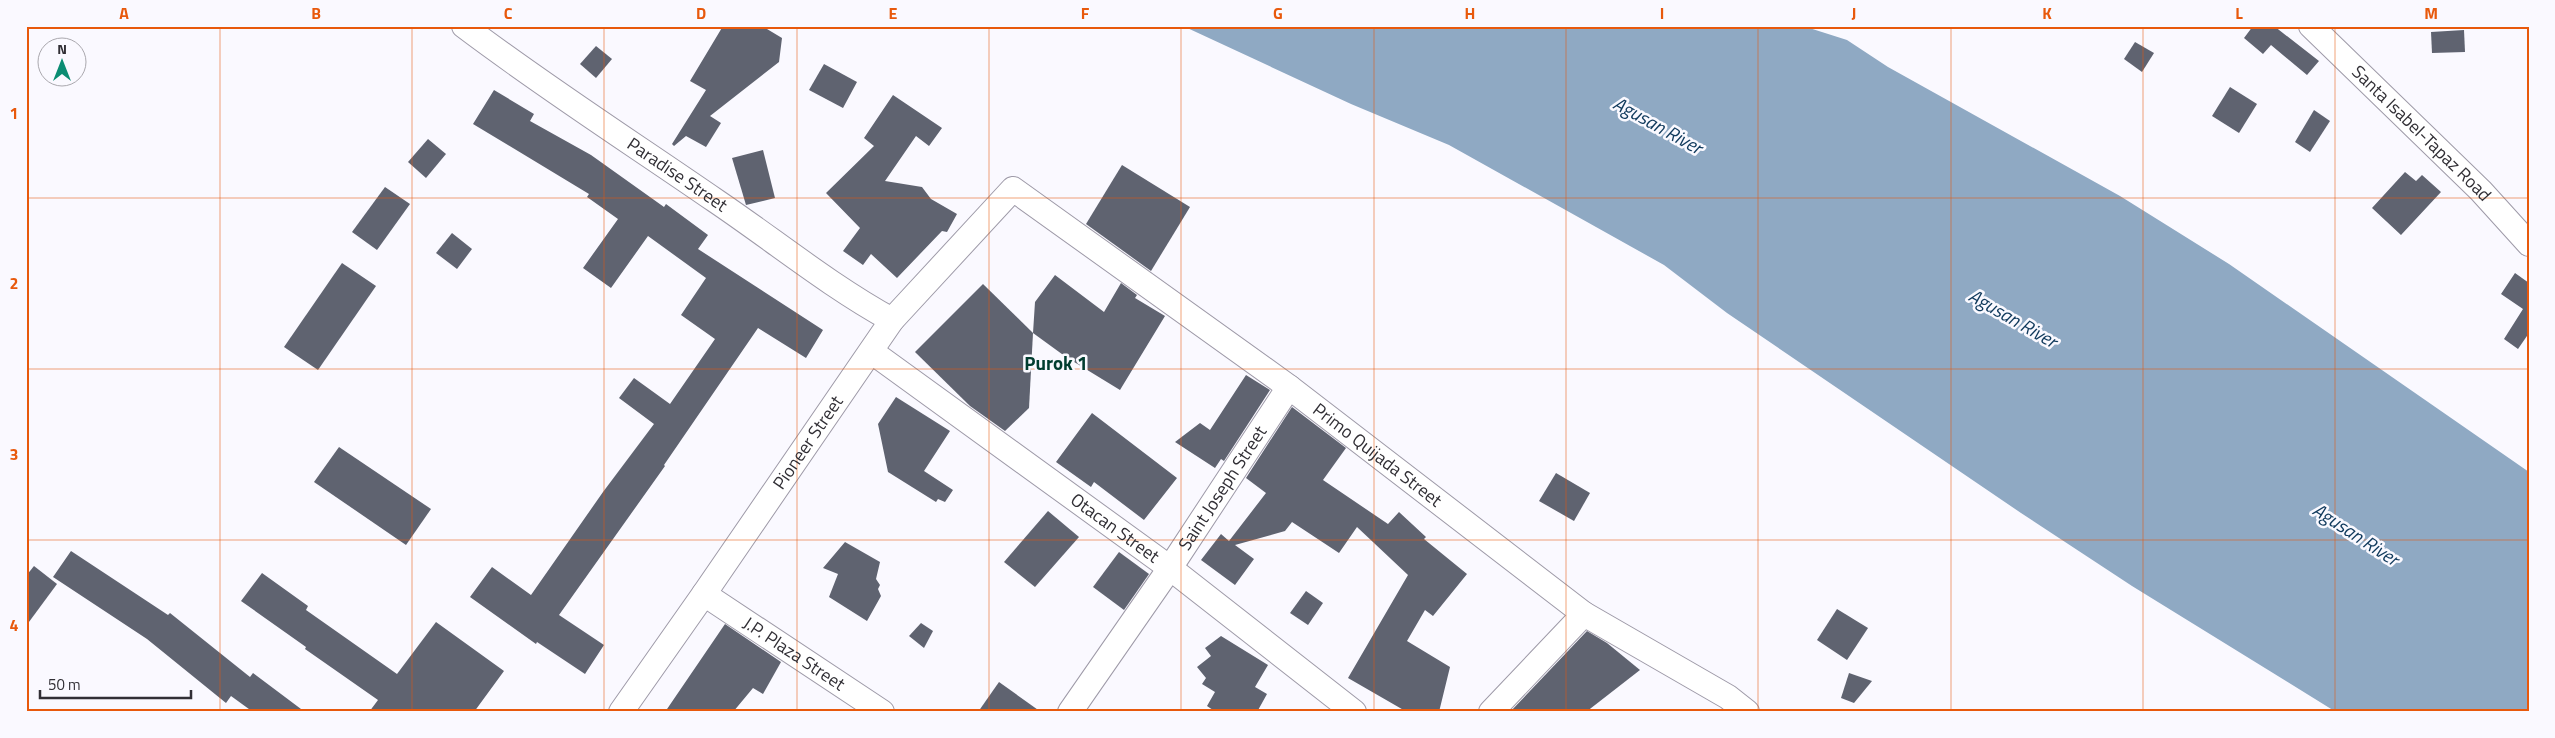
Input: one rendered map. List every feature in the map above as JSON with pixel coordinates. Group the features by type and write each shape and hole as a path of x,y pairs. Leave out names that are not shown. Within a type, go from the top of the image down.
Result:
{"street":[{"name":"Paradise Street","path":"464,26 516,66 770,238 852,298 892,320"},
{"name":"Santa Isabel-Tapaz Road","path":"2311,26 2481,191 2529,244"},
{"name":"Pioneer Street","path":"621,712 872,352 892,320 1013,189"},
{"name":"Primo Quijada Street","path":"1013,189 1290,386 1584,614 1728,697 1747,712"},
{"name":"Otacan Street","path":"872,352 1170,568 1354,712"},
{"name":"Saint Joseph Street","path":"1070,712 1170,568 1290,386"},
{"name":"J.P. Plaza Street","path":"704,594 882,712"},
{"path":"1490,712 1584,614"}],"water":[{"name":"Agusan River","path":"1183,26 1803,26 1847,40 1888,67 2120,196 2229,264 2529,472 2529,712 2336,712 2132,586 2021,513 1727,313 1664,265 1449,145 1351,104"}],"building":[{"path":"723,26 762,26 782,38 779,62 710,116 721,123 706,147 686,136 674,146 672,144 706,90 690,81"},
{"path":"2253,26 2274,26 2319,61 2307,75 2271,45 2263,54 2244,38"},
{"path":"2464,30 2465,52 2432,53 2431,32"},
{"path":"2135,42 2154,53 2142,72 2124,59"},
{"path":"596,46 612,59 596,78 580,64"},
{"path":"824,64 857,82 843,108 809,90"},
{"path":"2230,87 2257,104 2239,133 2212,116"},
{"path":"494,90 534,114 530,121 591,155 664,207 666,204 708,235 698,249 823,330 806,358 758,328 665,466 559,615 604,645 585,674 537,642 536,644 470,597 492,567 531,595 603,492 654,424 619,398 634,378 670,404 715,339 681,315 706,278 648,236 611,288 583,268 618,219 587,197 589,194 473,124"},
{"path":"893,95 942,128 929,146 916,136 885,181 922,187 931,199 957,214 947,232 942,231 897,278 871,254 863,265 843,251 860,228 826,193 874,146 864,138"},
{"path":"2314,110 2330,121 2310,152 2295,142"},
{"path":"428,139 446,154 426,178 408,162"},
{"path":"763,150 775,198 746,205 732,158"},
{"path":"1122,165 1190,207 1151,271 1086,224"},
{"path":"2405,172 2416,181 2422,175 2441,192 2401,235 2372,208"},
{"path":"385,187 410,204 377,250 352,232"},
{"path":"452,233 472,249 457,269 436,253"},
{"path":"342,263 376,286 318,370 284,347"},
{"path":"2515,273 2529,283 2529,333 2518,349 2504,339 2523,309 2501,294"},
{"path":"1055,275 1104,312 1121,283 1137,295 1135,298 1165,316 1120,390 1066,357 1033,333 1035,302"},
{"path":"983,284 1033,333 1029,408 1005,431 970,406 915,352"},
{"path":"1246,375 1270,390 1224,461 1221,459 1215,468 1175,442 1200,423 1210,430"},
{"path":"896,397 950,431 924,471 953,490 945,502 938,499 936,502 888,472 878,424"},
{"path":"1292,407 1346,448 1323,480 1388,524 1399,512 1426,537 1424,539 1467,574 1433,616 1425,610 1407,641 1450,667 1439,712 1407,712 1348,678 1408,575 1357,527 1339,553 1292,522 1285,531 1235,545 1254,559 1235,585 1201,560 1221,534 1229,541 1266,493 1246,478"},
{"path":"1092,413 1177,478 1144,520 1094,482 1091,487 1056,462"},
{"path":"339,447 431,509 406,545 314,482"},
{"path":"1556,473 1590,493 1574,521 1539,501"},
{"path":"1048,511 1079,537 1035,587 1004,562"},
{"path":"845,542 880,562 876,579 880,585 878,589 881,596 867,621 829,597 838,574 823,568"},
{"path":"71,551 168,615 170,613 250,677 253,673 305,712 253,712 231,696 226,703 147,639 53,577"},
{"path":"1119,552 1149,574 1124,610 1093,587"},
{"path":"34,566 57,584 26,626 26,576"},
{"path":"262,573 308,606 306,610 397,674 436,622 504,671 474,712 369,712 378,700 241,601"},
{"path":"1306,591 1323,603 1308,625 1290,613"},
{"path":"1837,609 1868,628 1847,660 1817,640"},
{"path":"921,623 933,631 924,648 909,636"},
{"path":"725,624 781,662 763,694 753,688 733,712 665,712"},
{"path":"1587,631 1607,643 1640,670 1586,712 1510,712"},
{"path":"1221,636 1268,665 1255,687 1267,694 1257,712 1216,712 1207,706 1215,692 1202,684 1206,678 1197,667 1211,656 1205,648"},
{"path":"1849,673 1872,681 1854,703 1841,698"},
{"path":"999,682 1041,712 978,712"}],"district":[{"name":"Purok 1","path":"1056,363"}]}
